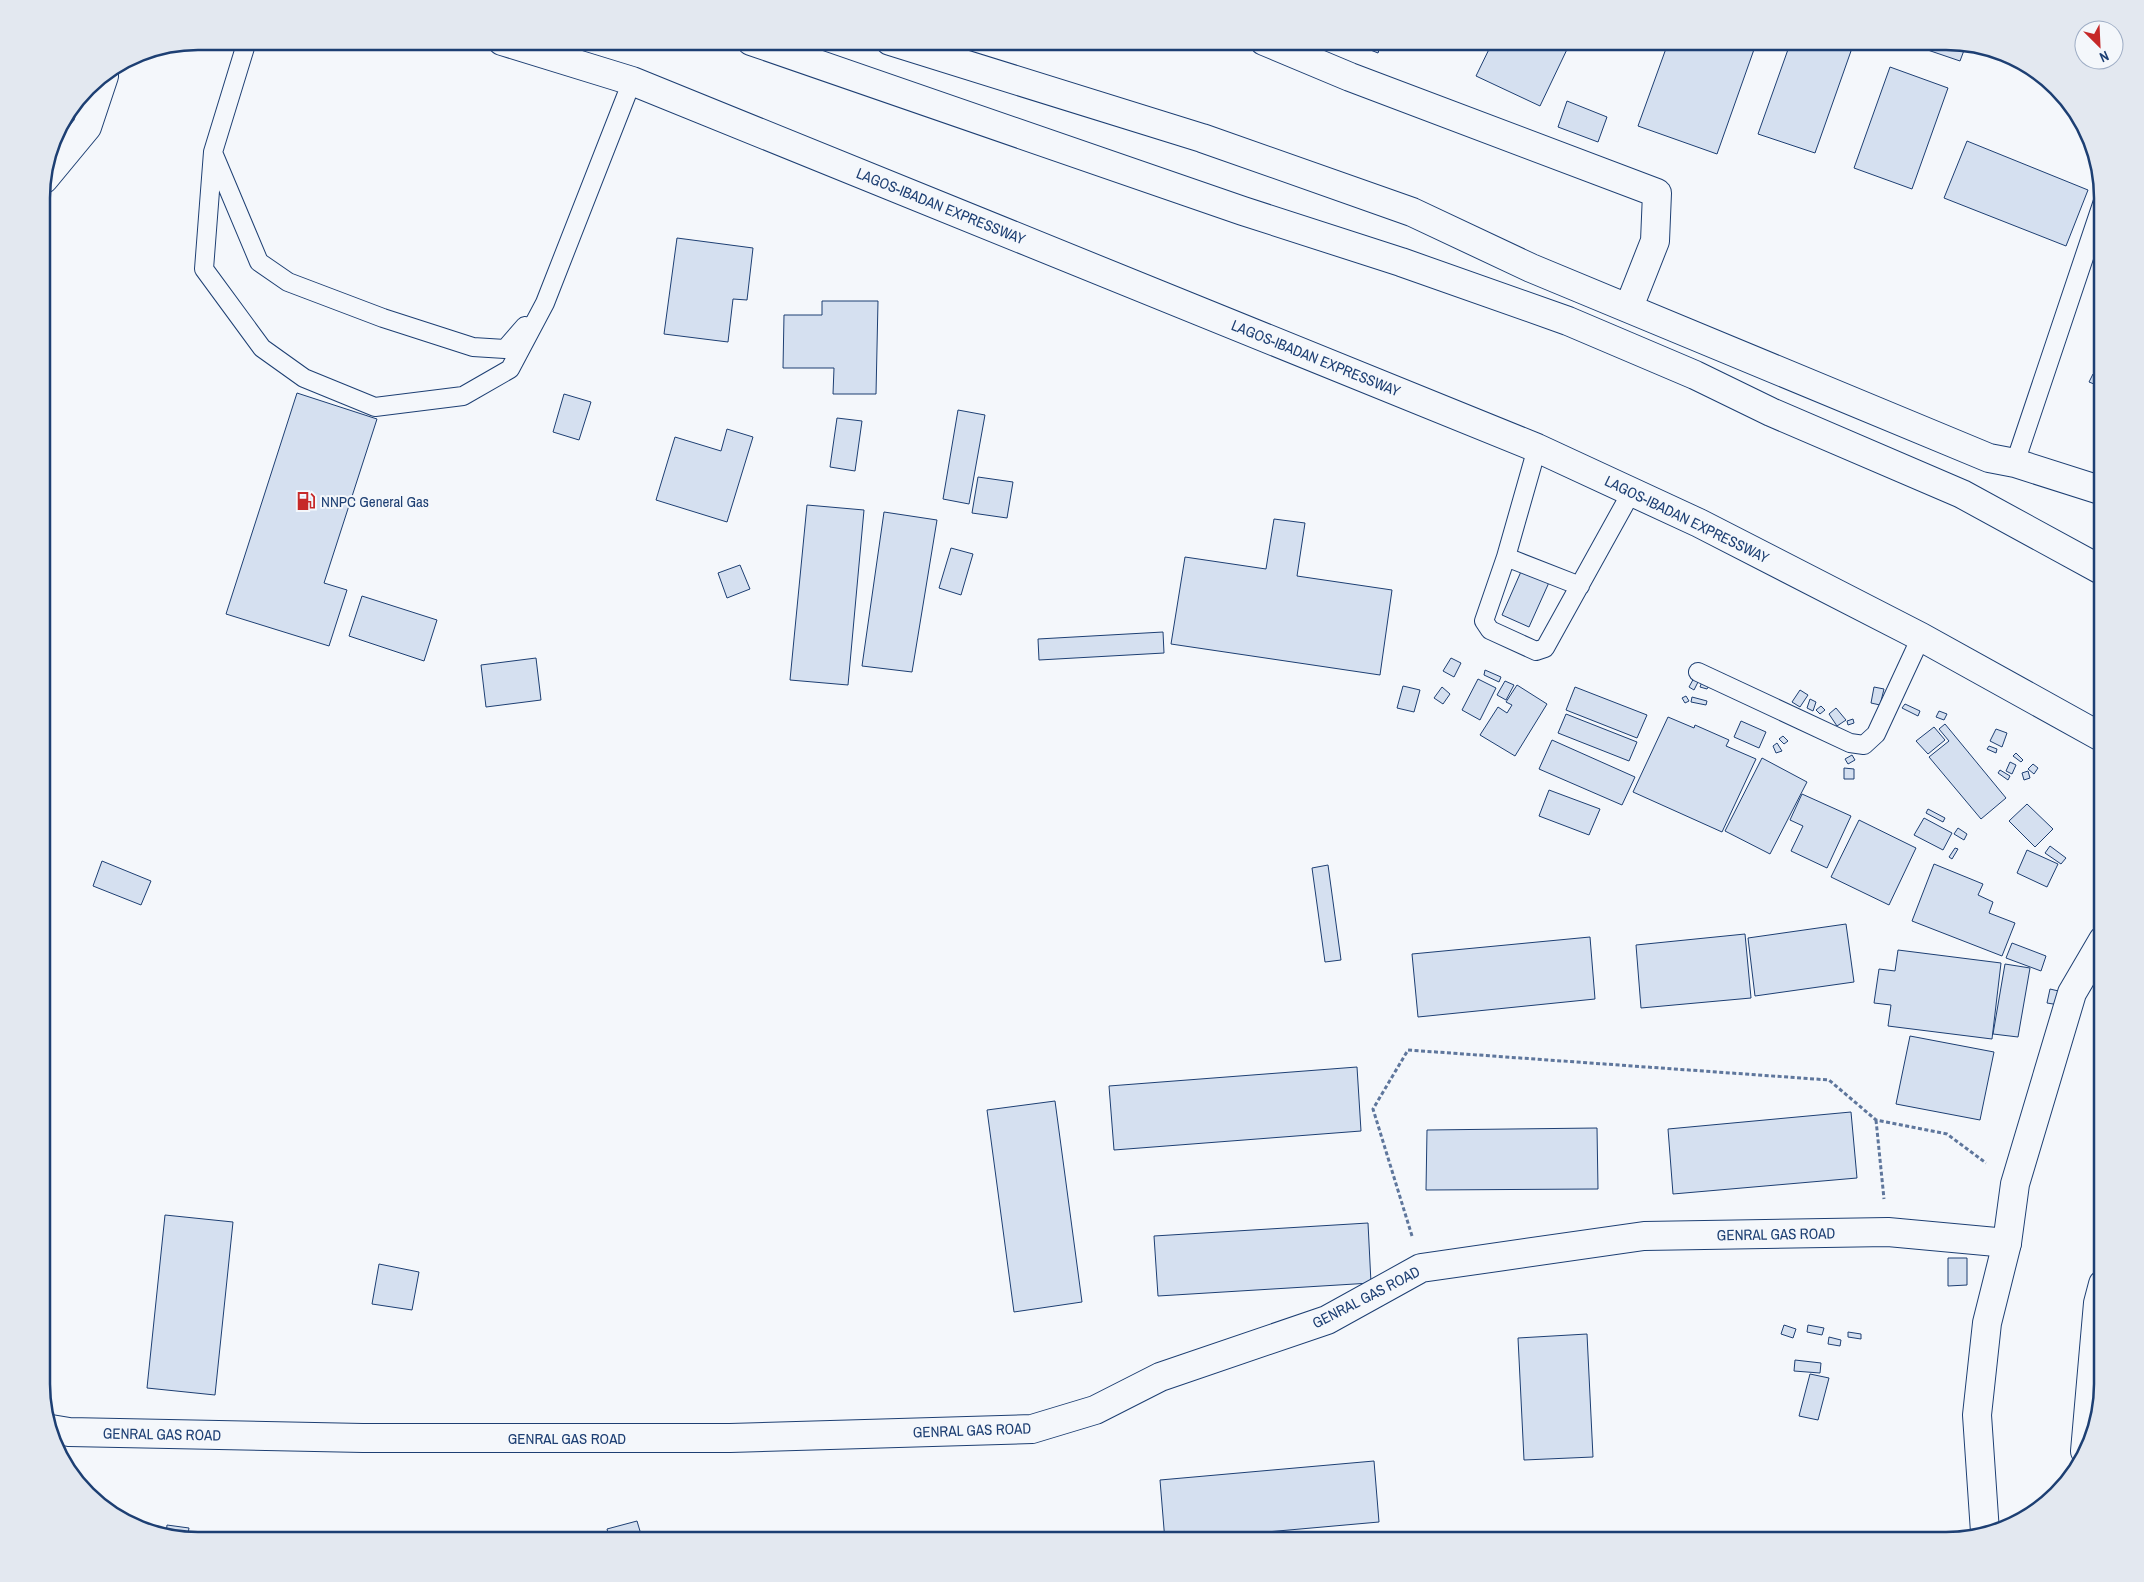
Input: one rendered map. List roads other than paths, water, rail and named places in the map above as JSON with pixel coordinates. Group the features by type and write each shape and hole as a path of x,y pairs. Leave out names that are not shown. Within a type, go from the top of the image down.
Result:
{"main road":[{"name":"LAGOS-IBADAN EXPRESSWAY","path":"531,50 632,82 1537,448 1699,523 1921,637 2094,733"},
{"path":"777,50 1243,211 1401,262 1568,321 1695,375 1771,412 1962,494 2094,566"},
{"path":"919,50 1202,138 1412,212 1531,268 1629,307 1989,458 2015,463 2094,488"},
{"path":"1286,50 1350,77 1657,193 1655,241 1629,307"},
{"path":"54,167 87,127 100,87"},
{"path":"1985,1526 1977,1415 1987,1323 2007,1243 2015,1184 2072,993 2094,955"},
{"name":"GENRAL GAS ROAD","path":"58,1430 69,1432 363,1438 730,1438 1032,1429 1095,1410 1160,1377 1327,1320 1421,1268 1644,1236 1888,1232 2007,1243"},
{"path":"2088,1425 2094,1352"}],"lane":[{"path":"244,50 213,152 204,269 262,348 304,378 375,407 463,396 510,369 545,303 632,82"},
{"path":"213,152 259,262 288,282 383,318 473,347 505,349 545,303"},
{"path":"2015,463 2094,228"},
{"path":"1537,448 1506,557 1484,621 1490,630 1536,651 1545,648 1632,491"},
{"path":"1506,557 1580,586"},
{"path":"1698,672 1850,743 1864,745 1876,734 1921,637"}],"place":[{"name":"NNPC General Gas","path":"306,501"}]}
